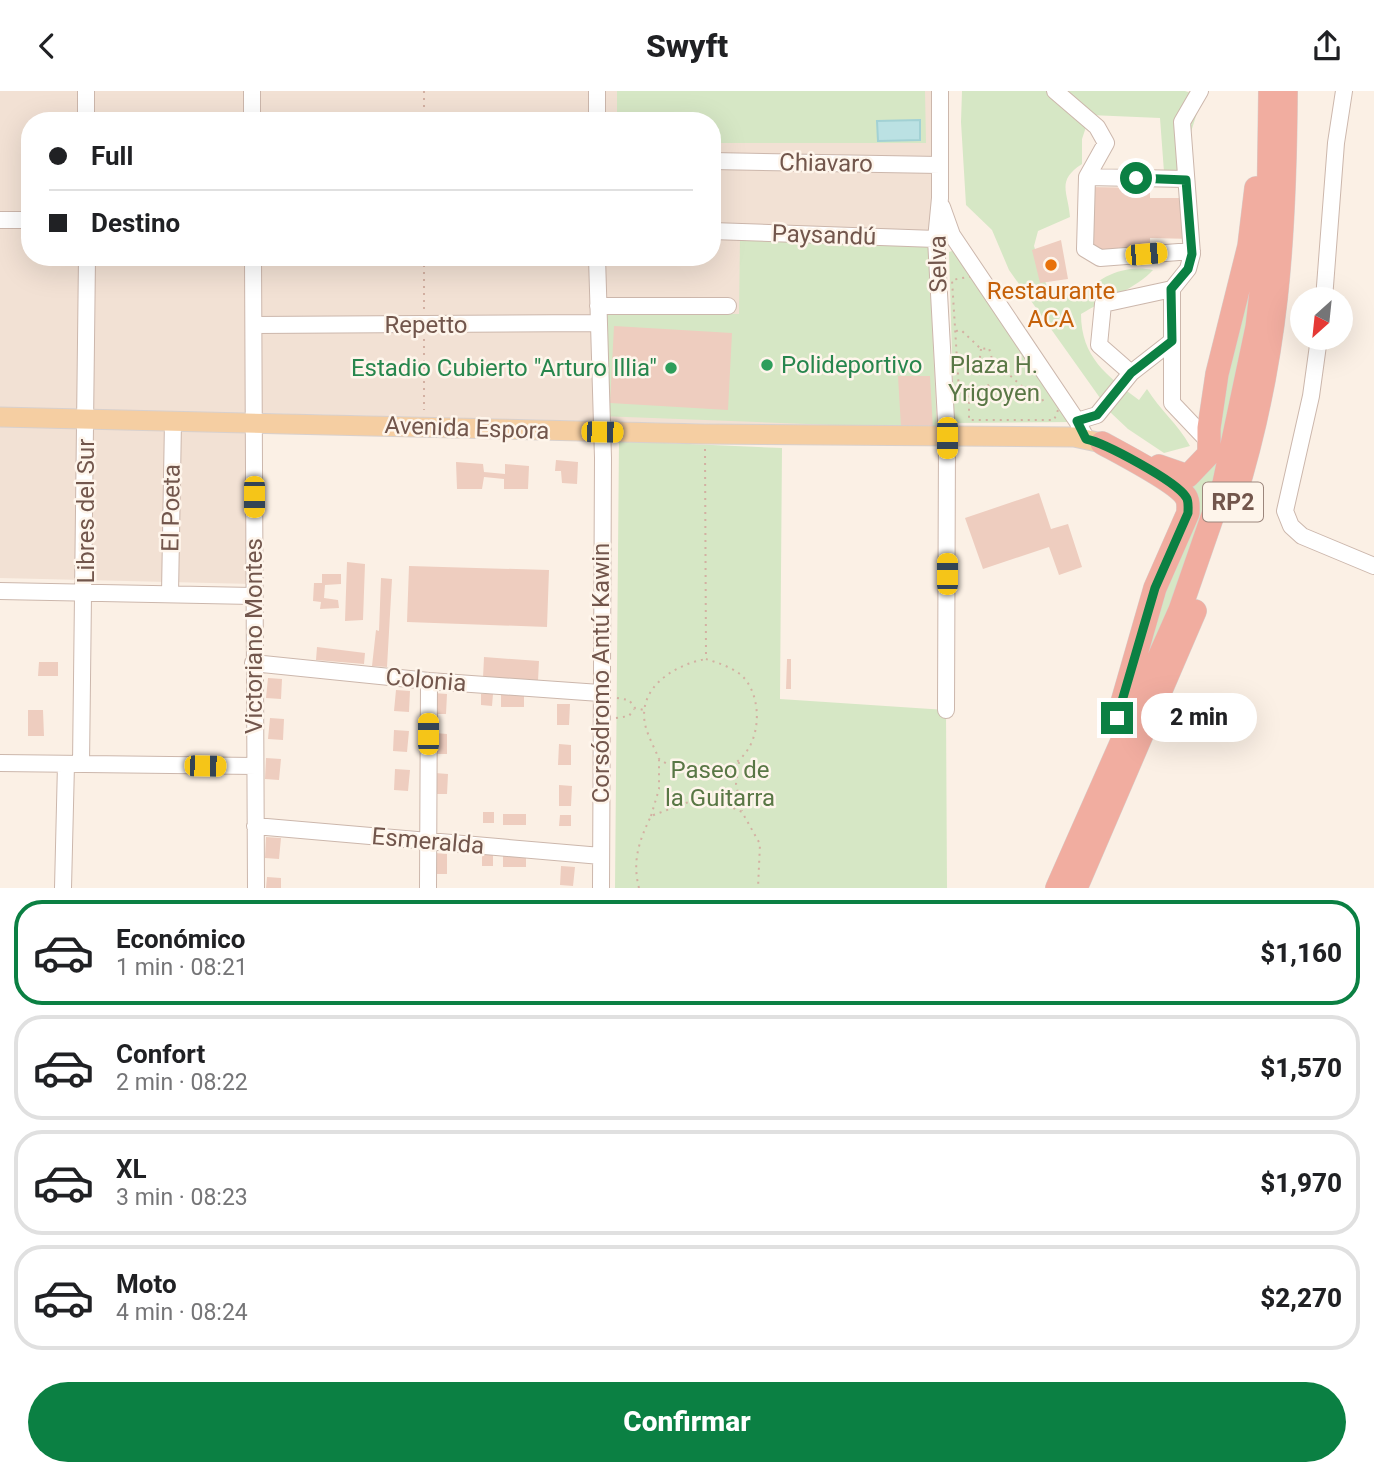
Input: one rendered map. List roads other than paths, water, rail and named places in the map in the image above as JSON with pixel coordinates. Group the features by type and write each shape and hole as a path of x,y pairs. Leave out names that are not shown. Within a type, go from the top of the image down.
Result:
{"highway":[{"path":"1094,441 1188,476 1204,463 1209,454 1217,374 1248,246 1269,91"},
{"name":"RP2","path":"1066,881 1180,610 1224,482 1257,327 1268,231 1269,91"},
{"name":"RP2","path":"1066,881 1182,646 1221,540 1249,452 1265,381 1283,255 1286,91"},
{"path":"1286,193 1299,91"},
{"path":"1066,881 1126,693 1155,588 1188,513 1187,498 1181,492 1094,441"}],"main road":[{"name":"Avenida Espora","path":"0,417 1094,441"}],"street":[{"path":"86,91 86,112"},
{"path":"252,91 252,112"},
{"path":"597,91 597,112"},
{"name":"Selva","path":"940,91 940,198 936,239 947,438 946,710"},
{"path":"1055,91 1097,127 1106,143 1087,177 1085,249 1100,258 1192,251"},
{"path":"1131,373 1099,345 1103,305 1171,289 1188,269 1192,251 1182,122 1200,91"},
{"path":"1325,287 1336,143 1343,91"},
{"name":"Chiavaro","path":"721,161 940,165"},
{"path":"1087,177 1186,180"},
{"path":"940,198 944,219 952,235 1077,421 1094,441"},
{"path":"0,220 21,220"},
{"name":"Paysandú","path":"721,231 936,239"},
{"name":"Libres del Sur","path":"63,888 85,593 87,266"},
{"name":"Victoriano Montes","path":"253,266 256,888"},
{"name":"Corsódromo Antú Kawin","path":"597,266 603,458 601,888"},
{"path":"1171,289 1172,403 1209,442"},
{"path":"598,306 728,306"},
{"name":"Repetto","path":"254,325 598,323"},
{"path":"1077,421 1097,415 1131,373 1172,341"},
{"path":"1317,350 1311,396 1285,511 1290,526 1302,536 1374,566"},
{"name":"El Poeta","path":"170,594 173,421"},
{"path":"0,591 253,596"},
{"name":"Colonia","path":"253,663 429,681 600,693"},
{"path":"428,888 429,681"},
{"path":"0,763 255,766"},
{"name":"Esmeralda","path":"255,826 601,856"}],"water":[{"path":"920,120 920,140 878,141 877,121"}],"place":[{"name":"Restaurante ACA","path":"1051,265"},
{"name":"Polideportivo","path":"767,365"},
{"name":"Estadio Cubierto \"Arturo Illia\"","path":"671,368"}],"park label":[{"name":"Plaza H. Yrigoyen","path":"994,379"},
{"name":"Paseo de la Guitarra","path":"720,784"}]}
